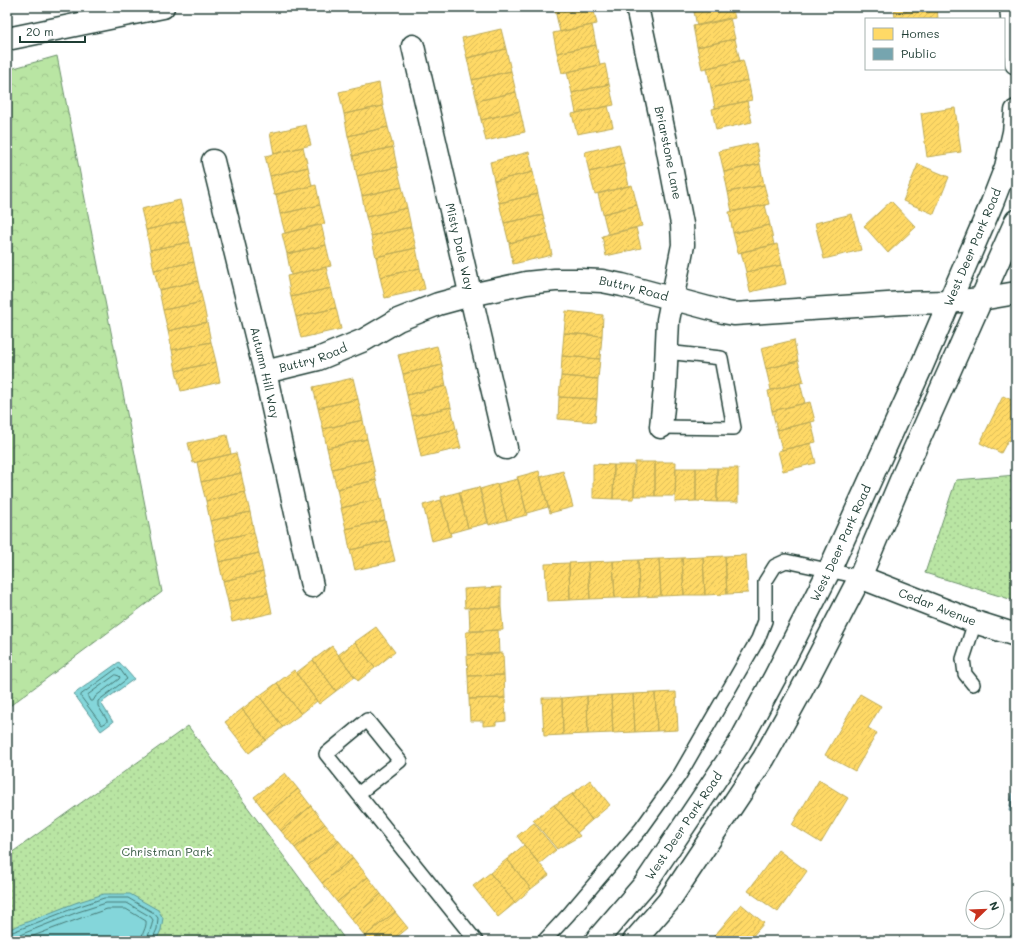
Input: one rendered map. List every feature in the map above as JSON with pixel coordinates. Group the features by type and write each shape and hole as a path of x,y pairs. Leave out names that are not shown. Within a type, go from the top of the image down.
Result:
{"street":[{"path":"7,39 162,7"},
{"name":"Briarstone Lane","path":"637,7 682,224 683,245 668,320 665,387 661,427"},
{"path":"1011,7 1016,63"},
{"name":"Misty Dale Way","path":"413,46 506,448"},
{"name":"West Deer Park Road","path":"596,941 645,884 739,744 829,571 920,370 948,302 992,203 1006,167 1014,132 1016,111"},
{"name":"Autumn Hill Way","path":"213,161 265,372 312,586"},
{"path":"634,941 668,902 764,758 860,577 901,480 1016,221"},
{"name":"Buttry Road","path":"265,372 318,359 364,340 398,320 438,304 526,283 555,280 602,281 734,314 903,303 948,302 981,299 1016,293"},
{"name":"Cedar Avenue","path":"860,577 974,622 1016,635"}],"lane":[{"path":"661,427 734,428 721,358 666,352"},
{"path":"544,941 641,829 679,776 758,639 765,621 765,582 775,566 786,561 860,577"},
{"path":"973,684 965,674 963,659 974,622"},
{"path":"358,794 400,761 367,720 326,754 358,794 476,941"}],"green space":[{"path":"57,56 162,592 7,708 7,70"},
{"path":"1016,475 1016,601 925,573 956,480"},
{"name":"Christman Park","path":"188,726 346,941 7,941 7,856"}],"water":[{"path":"119,662 134,679 101,703 113,722 101,731 74,694"},
{"path":"104,894 130,894 158,910 163,918 161,930 156,941 7,941 7,930 75,903"}],"building: Homes":[{"path":"570,7 593,7 597,24 560,32 555,10"},
{"path":"693,7 732,7 735,18 697,26"},
{"path":"894,7 937,7 938,18 895,18"},
{"path":"730,18 735,39 697,47 693,26"},
{"path":"592,25 596,45 557,53 553,33"},
{"path":"501,29 506,49 467,58 462,38"},
{"path":"735,39 740,61 702,69 697,47"},
{"path":"596,45 600,65 562,73 557,53"},
{"path":"506,49 511,71 472,80 467,58"},
{"path":"743,60 748,80 711,88 707,68"},
{"path":"605,64 609,84 572,93 567,72"},
{"path":"511,71 516,92 477,101 472,80"},
{"path":"748,80 752,100 715,108 711,88"},
{"path":"379,83 383,106 344,114 339,92"},
{"path":"609,84 614,105 576,113 572,93"},
{"path":"516,92 520,111 481,120 477,101"},
{"path":"747,101 752,122 716,130 712,109"},
{"path":"383,106 388,127 348,136 344,114"},
{"path":"608,106 613,127 577,134 572,114"},
{"path":"955,108 961,152 927,157 921,113"},
{"path":"520,111 525,132 486,141 481,120"},
{"path":"306,125 311,145 274,154 270,133"},
{"path":"388,127 393,147 353,156 348,136"},
{"path":"756,143 760,164 724,172 719,151"},
{"path":"619,144 624,164 589,172 585,152"},
{"path":"303,147 308,167 270,176 265,156"},
{"path":"393,147 397,167 357,176 353,156"},
{"path":"529,152 533,172 494,181 490,162"},
{"path":"624,164 629,186 595,194 589,172"},
{"path":"760,164 764,185 728,192 724,172"},
{"path":"918,164 949,177 934,214 903,201"},
{"path":"308,167 312,186 274,195 270,176"},
{"path":"397,167 402,187 362,196 357,176"},
{"path":"533,172 538,194 499,203 494,181"},
{"path":"316,185 320,205 280,214 276,194"},
{"path":"632,185 637,205 603,214 598,194"},
{"path":"764,185 769,204 732,212 728,192"},
{"path":"402,187 407,208 366,217 362,196"},
{"path":"538,194 543,215 504,223 499,203"},
{"path":"180,200 185,221 146,230 141,209"},
{"path":"891,201 916,227 888,253 864,226"},
{"path":"320,205 325,224 285,233 280,214"},
{"path":"637,205 642,226 608,234 603,214"},
{"path":"765,205 770,225 733,233 729,212"},
{"path":"407,208 411,227 371,236 366,217"},
{"path":"852,214 861,250 824,259 815,223"},
{"path":"543,215 548,234 509,243 504,223"},
{"path":"185,221 190,242 150,250 146,230"},
{"path":"321,224 326,245 287,254 282,234"},
{"path":"770,225 774,245 738,253 733,233"},
{"path":"411,227 416,248 376,257 371,236"},
{"path":"636,228 641,248 606,256 602,236"},
{"path":"548,234 552,255 513,264 509,243"},
{"path":"190,242 194,262 154,270 150,250"},
{"path":"777,244 782,265 746,272 741,252"},
{"path":"326,245 331,266 291,275 287,254"},
{"path":"416,248 420,268 380,277 376,257"},
{"path":"194,262 198,281 159,290 154,270"},
{"path":"782,265 786,284 750,292 746,272"},
{"path":"326,267 331,288 291,297 287,276"},
{"path":"420,268 425,289 385,298 380,277"},
{"path":"198,281 203,302 163,310 159,290"},
{"path":"331,288 336,308 296,317 291,297"},
{"path":"203,302 207,322 168,331 163,310"},
{"path":"336,308 341,329 301,338 296,317"},
{"path":"566,311 603,315 602,336 564,333"},
{"path":"207,322 211,342 172,350 168,331"},
{"path":"564,333 602,336 600,359 562,356"},
{"path":"794,340 798,361 766,369 761,348"},
{"path":"211,342 216,362 176,371 172,350"},
{"path":"437,346 442,365 403,374 398,355"},
{"path":"562,356 600,359 598,379 561,376"},
{"path":"798,361 804,382 771,390 766,369"},
{"path":"216,362 220,382 181,391 176,371"},
{"path":"1016,364 1016,379 1012,378"},
{"path":"442,365 446,386 407,395 403,374"},
{"path":"561,376 598,379 597,399 559,397"},
{"path":"353,378 358,399 318,408 313,387"},
{"path":"800,383 805,403 772,411 768,391"},
{"path":"446,386 451,407 412,416 407,395"},
{"path":"1003,396 1016,402 1016,444 1008,440 1001,453 980,443"},
{"path":"559,397 597,399 595,422 558,419"},
{"path":"358,399 363,420 323,429 318,408"},
{"path":"810,402 815,421 777,430 772,411"},
{"path":"451,407 456,429 417,438 412,416"},
{"path":"363,420 367,439 327,448 323,429"},
{"path":"811,422 816,442 782,450 777,430"},
{"path":"456,429 461,448 421,457 417,438"},
{"path":"227,435 231,454 193,463 188,443"},
{"path":"367,439 372,460 332,469 327,448"},
{"path":"811,443 816,463 783,471 778,451"},
{"path":"236,453 241,473 201,482 197,462"},
{"path":"372,460 376,480 337,489 332,469"},
{"path":"635,462 655,462 655,496 634,496"},
{"path":"655,462 676,462 675,496 655,496"},
{"path":"593,464 614,465 613,499 593,498"},
{"path":"614,465 634,465 634,499 613,499"},
{"path":"676,468 696,468 696,501 675,502"},
{"path":"696,468 717,468 717,502 696,501"},
{"path":"717,468 738,468 738,502 717,502"},
{"path":"539,471 548,507 527,513 517,477"},
{"path":"563,471 573,507 550,513 540,477"},
{"path":"241,473 245,492 206,501 201,482"},
{"path":"518,479 527,515 507,520 497,484"},
{"path":"376,480 381,499 341,508 337,489"},
{"path":"497,484 507,520 489,525 480,489"},
{"path":"479,487 488,523 468,528 459,492"},
{"path":"245,492 250,512 210,521 206,501"},
{"path":"459,492 468,528 450,533 441,497"},
{"path":"381,499 385,520 346,529 341,508"},
{"path":"441,500 451,536 432,541 423,505"},
{"path":"250,512 254,532 215,541 210,521"},
{"path":"385,520 390,541 350,550 346,529"},
{"path":"254,532 259,553 219,562 215,541"},
{"path":"390,541 395,561 355,570 350,550"},
{"path":"259,553 263,572 223,581 219,562"},
{"path":"746,555 748,593 727,594 725,556"},
{"path":"725,556 727,594 705,595 703,557"},
{"path":"703,557 705,595 684,595 682,558"},
{"path":"682,558 684,595 661,596 659,559"},
{"path":"659,559 661,596 639,597 638,560"},
{"path":"638,560 639,597 615,598 613,561"},
{"path":"613,561 615,598 590,599 588,562"},
{"path":"588,562 590,599 570,600 569,563"},
{"path":"569,563 570,600 547,601 545,564"},
{"path":"263,572 268,593 228,602 223,581"},
{"path":"501,587 501,607 465,608 464,589"},
{"path":"268,593 272,613 232,622 228,602"},
{"path":"501,607 503,630 470,631 469,608"},
{"path":"376,627 395,652 375,668 355,642"},
{"path":"498,630 499,654 467,655 466,632"},
{"path":"355,642 375,668 358,681 338,655"},
{"path":"332,646 355,677 336,691 313,660"},
{"path":"503,653 504,675 468,676 467,655"},
{"path":"313,660 336,691 319,704 296,673"},
{"path":"294,670 317,701 301,714 277,683"},
{"path":"504,675 505,698 469,699 468,676"},
{"path":"277,683 301,714 283,727 259,696"},
{"path":"676,692 678,730 657,731 655,693"},
{"path":"655,693 657,731 635,732 633,694"},
{"path":"633,694 635,732 613,733 611,695"},
{"path":"860,694 881,706 868,728 877,733 855,771 825,755"},
{"path":"611,695 613,733 588,734 587,696"},
{"path":"259,696 283,727 266,740 242,709"},
{"path":"587,696 588,734 563,735 562,698"},
{"path":"505,698 506,721 496,722 496,725 483,726 483,721 470,721 469,699"},
{"path":"542,698 562,698 563,735 544,736"},
{"path":"242,709 266,740 249,753 225,722"},
{"path":"285,773 298,789 267,814 254,797"},
{"path":"590,780 610,805 592,820 572,794"},
{"path":"819,780 848,798 821,843 792,825"},
{"path":"298,789 311,806 281,831 267,814"},
{"path":"572,794 592,820 577,833 554,805"},
{"path":"554,805 580,836 557,849 533,820"},
{"path":"311,806 325,824 295,848 281,831"},
{"path":"534,823 556,850 539,864 517,836"},
{"path":"325,824 339,841 308,865 295,848"},
{"path":"339,841 353,858 322,883 308,865"},
{"path":"524,845 549,875 531,889 507,859"},
{"path":"778,850 807,871 778,912 748,891"},
{"path":"353,858 368,877 337,902 322,883"},
{"path":"507,859 531,889 515,903 490,873"},
{"path":"490,873 515,903 498,917 473,886"},
{"path":"368,877 381,894 351,919 337,902"},
{"path":"381,894 395,912 365,936 351,919"},
{"path":"741,904 764,923 752,937 757,941 710,941"},
{"path":"395,912 408,928 392,941 369,941 365,936"}],"building: Public":[{"path":"1016,778 1016,813 1009,811"}]}
